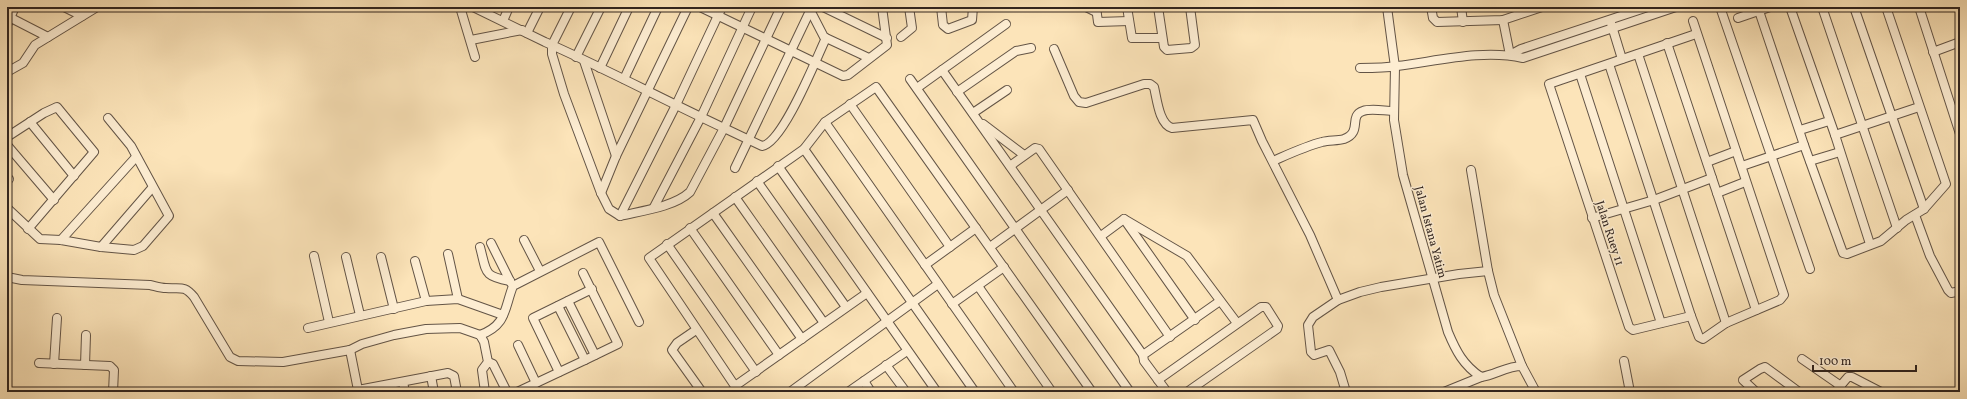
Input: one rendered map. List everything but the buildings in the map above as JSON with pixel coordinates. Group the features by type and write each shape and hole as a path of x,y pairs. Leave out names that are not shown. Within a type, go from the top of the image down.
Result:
{"street":[{"path":"15,7 9,22 48,37"},
{"path":"64,7 86,12"},
{"path":"7,72 23,63 35,45 86,12 97,7"},
{"path":"460,7 475,57"},
{"path":"503,21 510,7"},
{"path":"471,40 524,31 540,7"},
{"path":"571,7 552,45 552,54 564,94 601,193 609,209 620,216 671,204 690,192 724,128 781,7"},
{"path":"601,7 580,59 616,156"},
{"path":"600,68 629,7"},
{"path":"624,79 658,7"},
{"path":"601,193 616,156 688,7"},
{"path":"700,7 846,76 887,45 882,7"},
{"path":"620,216 676,105 722,7"},
{"path":"654,207 700,117 752,7"},
{"path":"823,7 887,38"},
{"path":"901,37 912,28 909,7"},
{"path":"941,7 943,25 948,29 972,20 973,7"},
{"path":"1086,7 1096,9 1097,20 1100,23 1129,21"},
{"path":"1127,7 1131,36 1134,39 1162,38"},
{"path":"1158,7 1162,38 1164,47 1167,50 1194,47 1190,7"},
{"name":"Jalan Istana Yatim","path":"1387,7 1395,67 1394,120 1403,175 1448,332 1457,355 1471,371 1481,377"},
{"path":"1431,7 1435,22 1504,20 1522,10 1542,7"},
{"path":"1461,7 1463,22"},
{"path":"1510,55 1521,49 1648,7"},
{"path":"1360,68 1395,67 1452,58 1510,55 1523,58 1676,7"},
{"path":"1720,7 1773,156 1810,269"},
{"path":"1738,18 1770,7"},
{"path":"1790,7 1835,135 1870,244"},
{"path":"1822,7 1897,228"},
{"path":"1854,7 1924,209"},
{"path":"1759,11 1804,145 1843,253 1847,254 1881,241 1924,209 1946,184 1886,7"},
{"path":"477,8 700,117 764,146 781,130 826,38"},
{"path":"1921,8 1933,52 1960,134"},
{"path":"809,9 822,35 870,58"},
{"path":"735,168 809,9"},
{"path":"1504,20 1510,55"},
{"path":"1610,20 1622,59"},
{"path":"1609,64 1691,316 1699,337 1703,339 1726,323 1780,300 1784,295 1742,166 1696,34 1693,21"},
{"path":"917,88 1006,24"},
{"path":"1661,323 1580,74 1696,34"},
{"path":"1667,44 1756,310"},
{"path":"1933,52 1960,44"},
{"path":"958,92 1016,51 1031,48"},
{"path":"1054,49 1074,96 1080,102 1086,103 1144,84 1150,84 1154,87 1164,122 1168,127 1172,128 1253,120 1310,235 1338,300"},
{"path":"1638,54 1726,323"},
{"path":"942,70 1144,355 1144,360 1167,392"},
{"name":"Jalan Ruey 11","path":"1580,74 1549,84 1629,328 1633,330 1691,316"},
{"path":"910,78 1130,392"},
{"path":"866,293 756,372 737,389 649,260 650,256 804,149 825,122 874,88 878,88 1092,392"},
{"path":"975,116 1007,90"},
{"path":"850,104 950,247"},
{"path":"1835,135 1919,106"},
{"path":"7,137 57,107 90,146 94,154 28,228"},
{"path":"1273,161 1322,142 1344,139 1352,135 1355,129 1357,114 1363,111 1394,110"},
{"path":"975,116 1024,155"},
{"path":"7,207 40,239 61,240 101,247 138,249 169,218 131,146 108,118"},
{"path":"1800,130 1829,121"},
{"path":"30,122 74,176"},
{"path":"825,122 1014,392"},
{"path":"7,145 54,200"},
{"path":"1742,166 1804,145"},
{"path":"1010,166 1035,148 1039,149 1170,337"},
{"path":"804,149 975,392"},
{"path":"1707,162 1736,152"},
{"path":"1810,161 1840,152"},
{"path":"61,240 136,157"},
{"path":"778,166 937,392"},
{"path":"1471,170 1488,271 1494,295 1522,366 1536,392"},
{"path":"1592,218 1654,200 1712,178"},
{"path":"757,181 846,307"},
{"path":"1717,193 1746,182"},
{"path":"101,247 152,188"},
{"path":"990,247 1068,190"},
{"path":"735,197 824,323"},
{"path":"713,213 802,339"},
{"path":"1915,215 1930,256 1948,290 1951,293 1960,290"},
{"path":"1101,236 1124,219"},
{"path":"1124,219 1183,252 1237,323"},
{"path":"1124,219 1195,320"},
{"path":"690,228 779,355"},
{"path":"925,265 976,228"},
{"path":"524,240 540,271"},
{"path":"480,247 488,274 493,278 511,283 540,271 599,242 639,322"},
{"path":"7,276 22,280 150,285 164,288 183,288 188,290 194,297 230,357 238,361 283,362 350,350 362,344 394,335 426,329 460,328 480,335 493,330 503,315 511,283 491,244"},
{"path":"667,244 756,372"},
{"path":"448,254 458,299"},
{"path":"314,256 329,322"},
{"path":"346,257 360,315"},
{"path":"381,257 394,309"},
{"path":"415,261 426,301"},
{"path":"952,304 1004,267"},
{"path":"1346,392 1340,372 1329,350 1313,354 1308,337 1308,325 1313,318 1338,300 1360,292 1432,278 1488,271"},
{"path":"517,392 618,344 583,273"},
{"path":"790,392 938,284"},
{"path":"978,286 1052,392"},
{"path":"559,372 533,318 592,289"},
{"path":"308,328 426,301 458,299 503,315"},
{"path":"568,301 595,355"},
{"path":"1144,355 1220,301"},
{"path":"558,306 585,360"},
{"path":"1158,380 1263,306 1278,328 1187,392"},
{"path":"54,364 57,318"},
{"path":"696,330 677,343 672,350 702,392"},
{"path":"85,365 86,335"},
{"path":"480,335 484,342 488,362 482,370 485,392"},
{"path":"518,345 536,383"},
{"path":"350,350 355,391 372,390 431,376 452,374 455,379 457,392"},
{"path":"848,392 907,351"},
{"path":"1802,359 1838,389 1848,377 1852,377 1871,390 1881,392"},
{"path":"1624,361 1630,392"},
{"path":"488,362 493,364 507,392"},
{"path":"39,363 110,366 113,368 114,376 113,392"},
{"path":"886,365 906,392"},
{"path":"1444,392 1481,377 1490,376 1515,366 1522,366"},
{"path":"1756,392 1743,380 1760,368 1765,367 1799,392"},
{"path":"431,376 434,392"},
{"path":"864,381 871,392"},
{"path":"403,382 405,392"}]}
